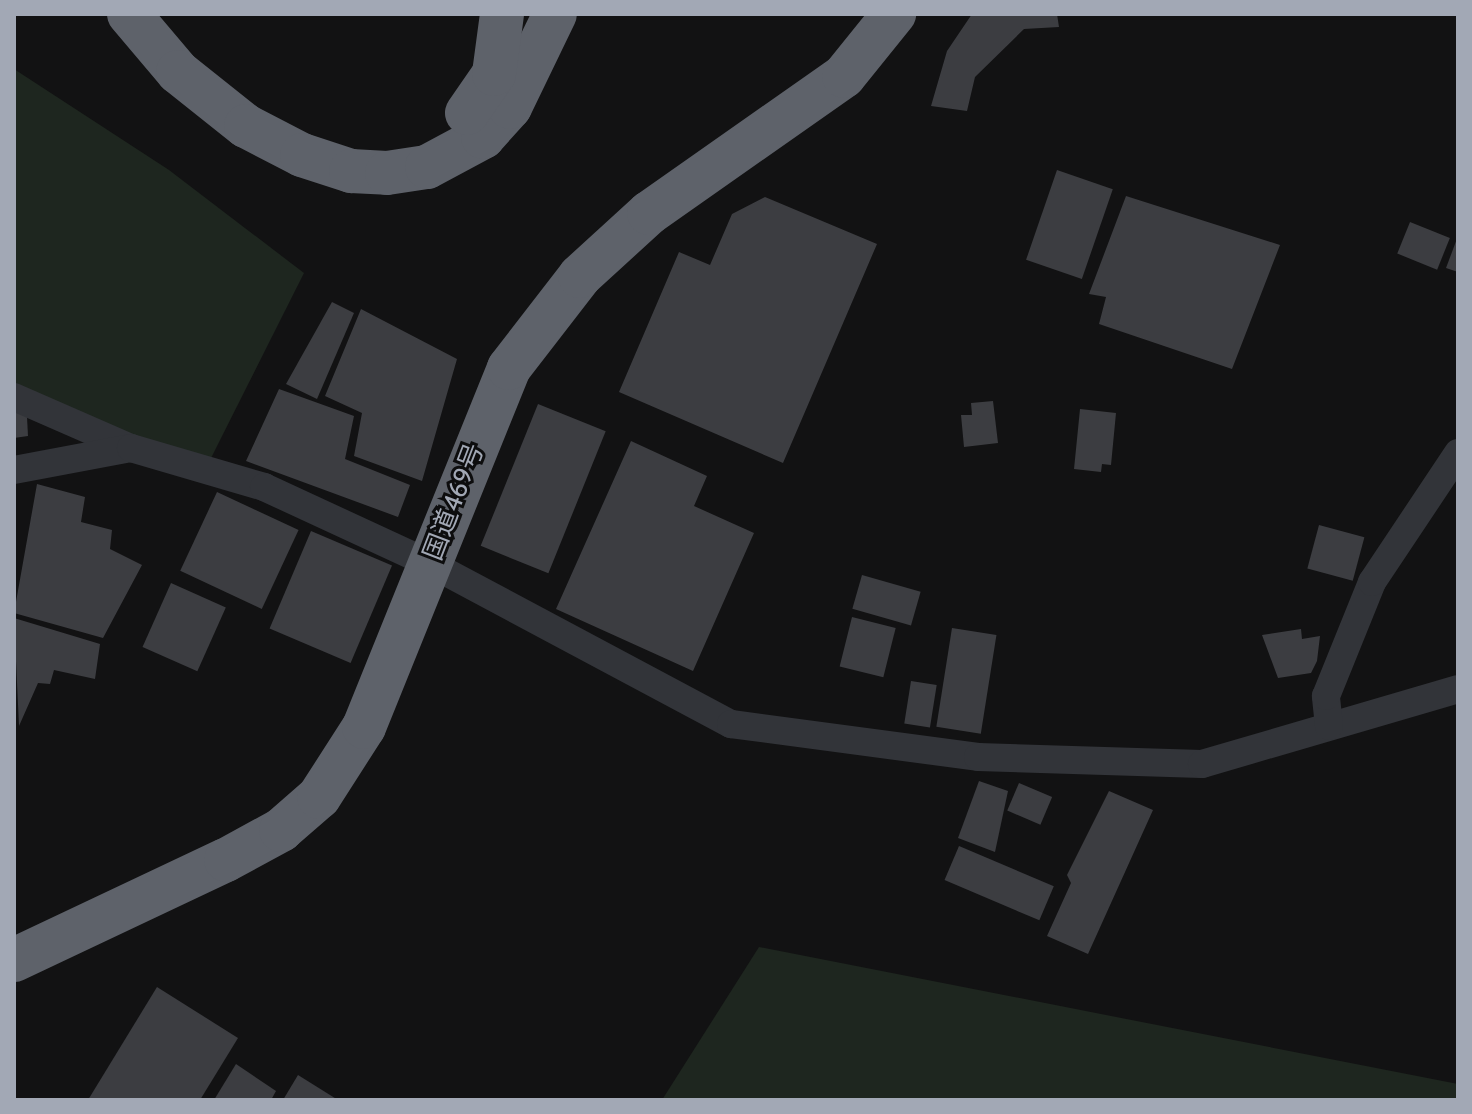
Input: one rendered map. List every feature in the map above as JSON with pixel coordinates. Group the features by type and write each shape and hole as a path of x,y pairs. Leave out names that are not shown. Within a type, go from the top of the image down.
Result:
{"highway":[{"path":"142,18 236,100 289,132 368,152 449,131 476,105 494,74 502,14"},
{"path":"142,18 178,72 246,126 339,167 387,173 427,167 483,137 510,107 555,14"},
{"name":"国道469号","path":"14,960 226,860 281,830 319,797 364,727 509,368 580,276 649,213 844,76 894,14"}],"street":[{"path":"14,397 131,448 264,487 431,564 731,724 978,757 1091,764 1202,764 1458,689"},
{"path":"14,470 131,448"},
{"path":"1329,726 1326,696 1372,582 1458,453"}],"shaded area":[{"path":"14,69 169,170 304,273 205,470 14,388"},
{"path":"759,947 1458,1084 1458,1100 662,1100"}],"building":[{"path":"972,14 1057,14 1059,27 1024,29 975,77 967,111 931,106 947,51"},
{"path":"1057,170 1113,189 1082,279 1026,260"},
{"path":"1126,196 1280,245 1232,369 1099,324 1106,297 1089,294"},
{"path":"765,197 877,244 783,463 619,392 679,252 710,265 732,214"},
{"path":"1410,222 1450,238 1437,270 1397,254"},
{"path":"1458,236 1458,272 1446,268"},
{"path":"332,302 354,313 317,399 286,384"},
{"path":"361,309 457,359 422,481 354,456 362,413 325,396"},
{"path":"279,389 354,416 345,459 410,485 398,517 246,461"},
{"path":"993,401 998,443 964,447 961,415 972,415 971,403"},
{"path":"538,404 606,431 548,573 481,546"},
{"path":"14,408 27,417 28,436 14,438"},
{"path":"1080,409 1116,413 1111,465 1102,464 1101,472 1074,469"},
{"path":"631,441 707,476 694,506 754,533 693,671 556,609"},
{"path":"37,484 85,497 81,522 112,530 110,549 142,565 103,638 14,613"},
{"path":"217,492 299,530 262,609 180,571"},
{"path":"1319,525 1364,537 1353,581 1307,568"},
{"path":"311,531 392,565 351,663 270,629"},
{"path":"862,575 921,592 911,625 852,609"},
{"path":"171,583 226,607 197,671 143,647"},
{"path":"852,617 896,628 883,677 840,666"},
{"path":"14,618 100,644 95,679 54,670 50,684 38,683 19,726"},
{"path":"952,628 996,635 981,734 936,727"},
{"path":"1301,629 1302,639 1320,636 1317,661 1311,673 1278,678 1262,635"},
{"path":"911,681 937,685 930,728 904,723"},
{"path":"979,781 1008,791 995,852 958,838"},
{"path":"1019,783 1052,797 1040,825 1007,811"},
{"path":"1109,791 1153,810 1088,954 1047,936 1071,883 1067,875"},
{"path":"959,846 1054,886 1039,920 945,880"},
{"path":"157,987 238,1038 200,1100 88,1100"},
{"path":"236,1064 276,1091 271,1100 214,1100"},
{"path":"298,1075 338,1100 283,1100"}]}
